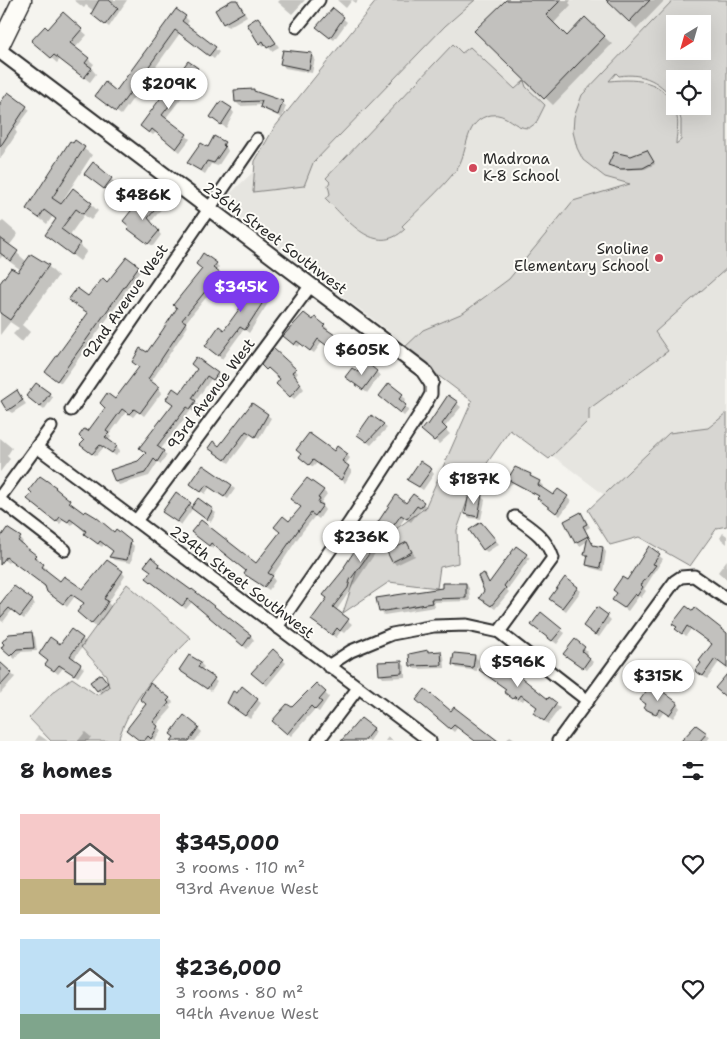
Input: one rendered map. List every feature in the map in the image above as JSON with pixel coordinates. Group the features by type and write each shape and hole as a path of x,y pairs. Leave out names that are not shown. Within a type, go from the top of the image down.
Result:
{"main road":[{"path":"0,45 22,0"}],"street":[{"path":"297,27 319,0"},
{"name":"236th Street Southwest","path":"0,51 423,370 431,382"},
{"name":"92nd Avenue West","path":"71,410 257,139"},
{"name":"93rd Avenue West","path":"136,521 311,286"},
{"path":"277,627 349,523 421,412 431,394 431,382"},
{"path":"51,427 0,499 65,550"},
{"name":"234th Street Southwest","path":"37,447 430,741"},
{"path":"499,632 553,558 550,546 540,535 515,517"},
{"path":"558,741 675,581 681,577 694,576 727,599"},
{"path":"328,666 351,652 392,634 434,626 467,625 499,632 588,700"},
{"path":"318,741 358,688"}],"shaded area":[{"path":"377,0 475,0 445,26 313,163 304,186 253,192 255,161 274,128"},
{"name":"Madrona K-8 School","path":"437,0 727,0 727,497 682,554 220,203"},
{"path":"673,0 727,0 727,268 655,332 668,351 589,409 589,420 549,459 510,430 474,482 457,530 458,563 440,567 437,588 389,582 343,613 360,561 389,534 425,508 472,401 403,349 423,330 463,313 509,279 573,201 630,184 605,177 583,160 577,148 573,132 574,117 582,95"},
{"path":"453,44 462,53 470,47 515,89 524,81 526,87 545,105 536,123 529,128 519,126 502,116 491,115 482,118 476,123 468,136 458,167 440,189 402,226 405,229 394,237 372,238 352,225 326,199 330,194 328,185 330,182 326,178"},
{"path":"727,413 727,526 717,528 690,566 639,537 610,545 588,510 669,433 708,428"},
{"path":"127,584 191,638 158,673 138,698 123,726 118,741 51,741 29,718 52,693 72,678 97,695 109,687 106,675 81,647"}],"building":[{"path":"99,0 109,0 118,8 105,25 91,14"},
{"path":"232,0 237,0 244,12 223,24 215,10"},
{"path":"506,0 561,0 546,15 567,36 585,17 605,36 544,99 474,31"},
{"path":"606,0 650,0 629,22"},
{"path":"333,8 344,17 330,38 316,27"},
{"path":"176,9 186,16 182,21 216,47 209,56 175,30 116,112 95,96 105,82 116,91"},
{"path":"63,12 82,29 70,43 89,58 85,63 92,68 84,78 54,55 51,58 31,41 45,26 48,29"},
{"path":"258,17 276,43 267,48 263,41 259,44 247,24"},
{"path":"283,50 312,53 309,70 280,64"},
{"path":"188,61 198,68 162,115 187,134 176,149 152,129 149,133 140,126"},
{"path":"254,89 254,91 283,101 278,115 260,107 262,101 235,102 234,90"},
{"path":"8,92 27,106 0,147 0,103"},
{"path":"221,101 232,108 221,125 210,117"},
{"path":"214,136 225,142 223,145 225,147 214,163 207,161 201,171 187,163 201,143 208,147"},
{"path":"75,140 85,147 52,198 61,204 73,188 92,203 83,214 76,209 61,229 80,243 72,255 45,235 56,219 44,210 39,218 26,209 70,141 73,143"},
{"path":"647,150 654,162 643,168 620,169 608,165 614,152 631,156"},
{"path":"93,162 112,178 104,189 84,174"},
{"path":"150,196 160,204 148,218 159,231 148,244 128,229 130,227 123,221 134,207 137,209"},
{"path":"0,238 18,251 11,261 0,253"},
{"path":"203,253 217,263 213,268 220,273 182,320 186,322 148,379 159,387 140,413 134,409 129,414 122,409 106,431 109,433 105,437 117,446 112,453 100,445 92,454 80,445 84,441 79,436 84,429 88,431 105,408 100,403 107,393 115,399 139,367 132,362 140,348 147,352 177,308 173,305 202,269 196,264"},
{"path":"31,254 49,265 10,320 0,313 0,283 11,268 18,272"},
{"path":"127,257 139,266 57,381 45,372 88,313 68,300 77,288 88,296 103,278 107,282"},
{"path":"255,270 268,279 262,287 269,293 245,330 240,327 218,356 205,346 219,326 224,330 250,294 242,288"},
{"path":"304,313 313,320 315,317 325,325 323,327 356,349 347,361 318,339 310,351 297,341 294,345 283,336"},
{"path":"273,348 296,369 292,372 301,384 290,397 276,384 280,379 268,368 266,370 261,365"},
{"path":"196,357 218,373 213,380 207,376 192,398 196,401 190,409 187,407 157,446 164,451 157,462 154,459 145,473 115,482 110,470 138,461 146,453 139,448 173,404 166,399 173,388 180,393 197,369 191,364"},
{"path":"366,362 377,371 363,390 345,377 352,368 358,372"},
{"path":"36,383 50,393 40,407 26,396"},
{"path":"389,383 403,394 399,399 406,405 400,413 379,396"},
{"path":"17,390 23,400 7,411 1,401"},
{"path":"448,395 458,402 442,424 447,429 434,441 421,430 426,424 428,425"},
{"path":"252,403 268,414 255,437 246,431 225,460 208,448 213,441 219,446"},
{"path":"371,415 384,424 367,442 357,435"},
{"path":"309,433 334,451 337,446 348,454 342,461 349,466 341,480 313,460 309,465 299,457 301,454 296,450"},
{"path":"420,461 432,469 419,487 407,480"},
{"path":"203,465 232,485 224,497 206,485 201,492 190,484"},
{"path":"515,467 531,474 530,476 540,481 538,485 553,495 558,489 568,496 556,513 537,498 539,496 509,480 490,490 482,478 492,471 495,475 504,470 509,477"},
{"path":"40,476 56,487 70,500 69,502 84,513 86,511 114,532 116,529 131,541 127,560 109,557 113,551 100,541 98,544 84,534 86,531 70,519 68,522 60,517 56,522 27,499 32,493 29,490"},
{"path":"307,478 324,490 318,498 320,499 318,503 323,505 315,516 311,513 299,529 268,573 273,576 264,587 244,574 246,571 211,543 209,546 191,532 201,520 256,563 280,532 274,527 283,516 289,521 301,507 290,499"},
{"path":"176,492 191,503 177,522 162,512"},
{"path":"469,493 482,495 478,517 465,514"},
{"path":"413,494 424,502 420,508 417,506 407,519 401,515 382,542 381,540 374,547 350,580 348,588 333,607 349,619 340,631 337,628 332,635 311,620 327,598 323,595 345,568 357,547 360,549 396,495 406,503"},
{"path":"198,498 213,509 207,520 191,508"},
{"path":"581,512 587,524 583,526 593,545 603,547 600,568 586,565 588,555 584,555 588,536 575,543 564,521"},
{"path":"481,522 496,540 483,550 469,530"},
{"path":"7,528 21,537 18,541 36,555 34,557 44,564 42,567 60,581 64,576 83,589 107,560 123,571 104,599 108,601 103,610 91,624 77,612 84,603 71,594 63,604 47,592 45,586 6,557 0,565 0,538"},
{"path":"407,542 412,552 392,562 387,552"},
{"path":"516,546 527,554 504,586 506,588 491,606 479,598 484,591 478,576 484,573 489,583"},
{"path":"649,546 660,554 653,564 656,565 641,585 643,587 637,596 635,594 624,608 612,600 617,593 613,590 622,577 627,580"},
{"path":"151,557 159,564 158,566 192,589 251,635 243,646 188,599 182,606 146,578 151,571 144,566"},
{"path":"565,577 578,587 562,608 549,599"},
{"path":"442,583 466,583 466,598 431,599 432,603 379,612 376,598 442,588"},
{"path":"14,586 33,600 20,617 9,608 0,618 0,604"},
{"path":"686,606 693,611 695,608 727,633 727,668 715,659 703,676 695,671 701,663 699,661 712,644 687,626 682,634 675,629 677,627 672,624"},
{"path":"597,607 608,615 595,635 583,626"},
{"path":"541,612 562,629 552,641 531,625"},
{"path":"71,629 83,638 70,656 81,664 74,675 59,665 54,671 45,665 48,661 39,654 50,637 60,644"},
{"path":"32,632 34,648 17,649 10,656 1,648 4,644 2,642 9,634"},
{"path":"575,639 585,647 582,651 590,658 583,668 563,654"},
{"path":"273,649 284,659 263,683 251,673"},
{"path":"428,650 428,652 441,651 442,665 410,666 409,654"},
{"path":"454,653 475,655 473,668 452,665"},
{"path":"189,655 201,662 198,667 215,678 207,689 179,670"},
{"path":"491,655 499,661 497,664 515,677 517,674 548,699 549,697 557,703 544,721 533,713 537,707 521,695 518,699 515,696 513,699 504,692 506,689 479,670"},
{"path":"402,661 402,673 379,675 378,662"},
{"path":"0,662 12,673 0,686"},
{"path":"101,674 108,683 97,691 90,682"},
{"path":"727,674 727,698 715,688"},
{"path":"150,683 170,698 167,701 169,703 153,722 158,726 151,739 148,736 144,741 140,741 126,730 146,704 140,699"},
{"path":"316,683 326,692 319,700 322,702 315,710 311,706 287,734 272,721 287,704 292,707"},
{"path":"242,686 258,699 245,716 227,703 233,691 237,693"},
{"path":"649,687 655,692 658,688 678,703 669,715 660,709 656,714 643,708 646,704 640,700"},
{"path":"425,689 451,711 454,707 498,741 475,741 454,725 450,729 416,700"},
{"path":"184,715 199,727 189,741 171,741 174,737 170,734"},
{"path":"361,718 374,728 364,741 341,741"},
{"path":"696,725 707,733 700,741 681,741"}],"place":[{"name":"Madrona K-8 School","path":"473,168"},
{"name":"Snoline Elementary School","path":"659,258"}]}
